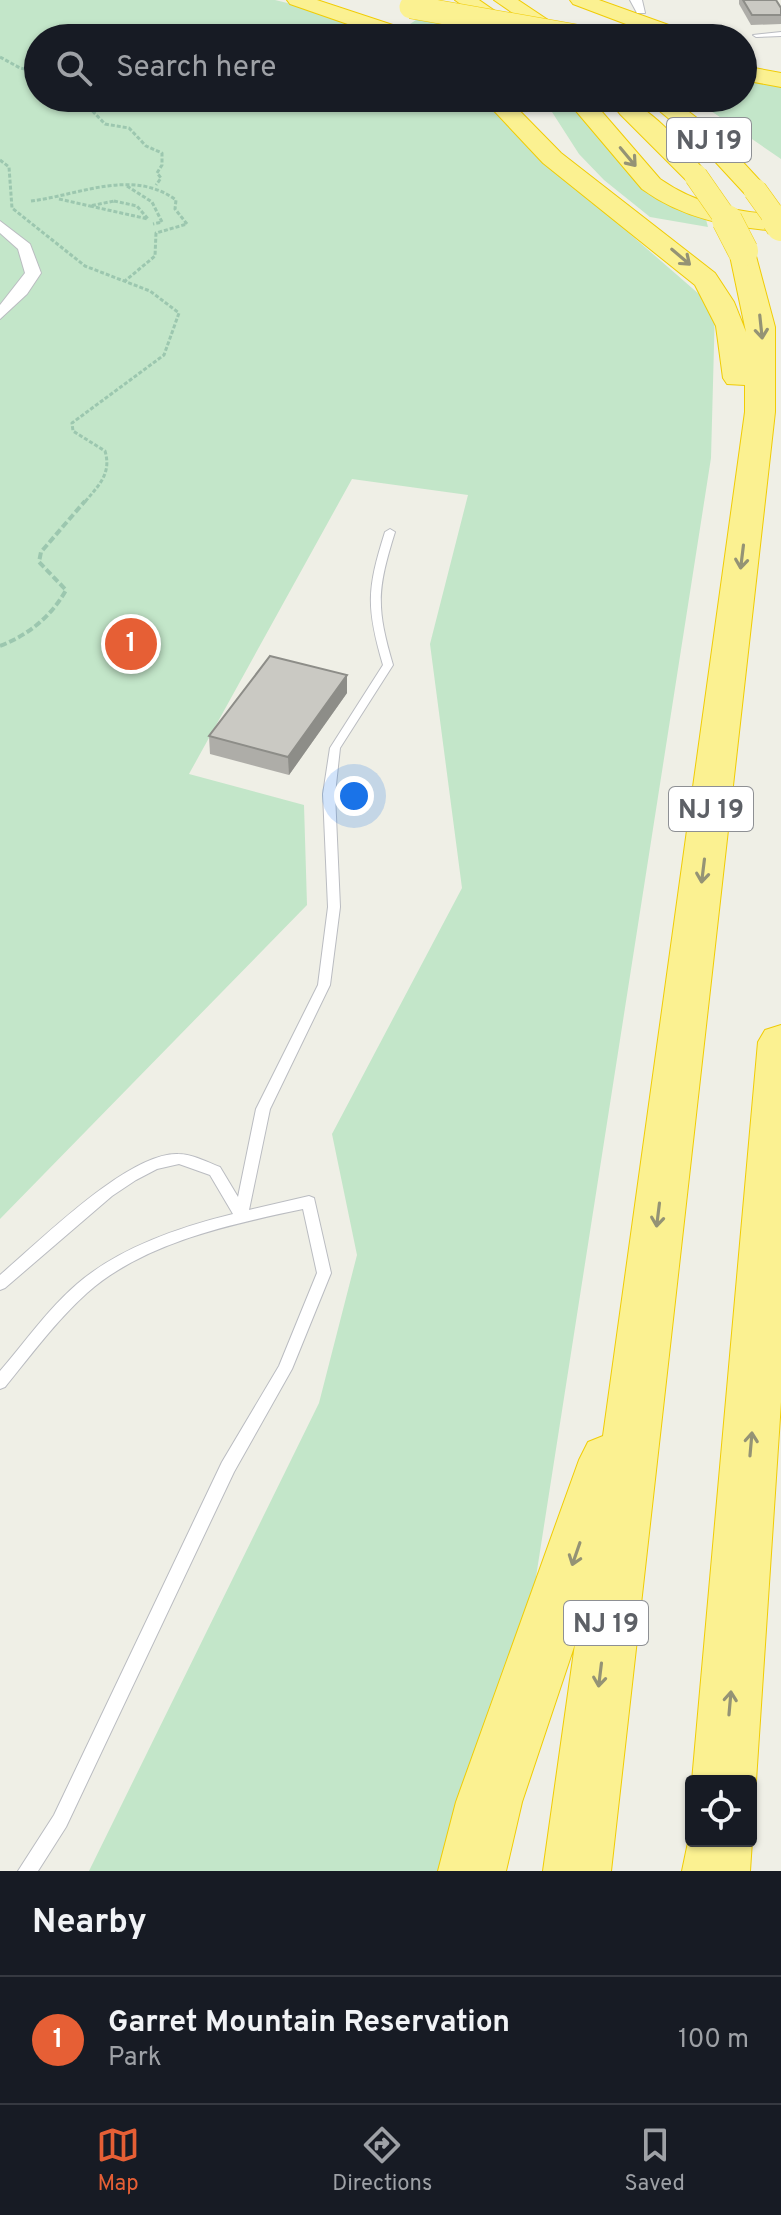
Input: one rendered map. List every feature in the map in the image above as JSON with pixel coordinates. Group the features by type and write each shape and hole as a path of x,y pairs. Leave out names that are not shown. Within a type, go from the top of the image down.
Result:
{"highway":[{"path":"297,0 368,24"},
{"path":"445,0 556,24"},
{"path":"465,0 502,24"},
{"path":"504,0 542,24"},
{"path":"580,0 645,24"},
{"path":"386,2 420,3 545,24"},
{"path":"420,3 457,24"},
{"path":"757,47 781,59"},
{"path":"757,68 781,72"},
{"path":"757,76 781,80"},
{"path":"508,112 552,158 695,269 714,292 729,320 738,364 733,449 752,480"},
{"path":"539,112 585,175 634,221"},
{"path":"589,112 651,184 664,194 725,216 781,224"},
{"name":"NJ 19","path":"577,1871 752,480 763,354 757,300 743,251 722,212 696,176 651,128 631,112"},
{"name":"NJ 19","path":"674,112 706,137 755,190 781,224"},
{"path":"690,112 753,155"},
{"path":"724,1775 767,1249 774,1209 781,1042"},
{"path":"472,1871 489,1802 638,1375"},
{"path":"716,1871 718,1847"}],"street":[{"path":"0,225 25,247 33,273 22,291 0,314"}],"lane":[{"path":"757,41 781,34"},
{"path":"241,1215 263,1109 324,985 334,907 329,794 335,748 388,665 375,622 372,588 390,532"},
{"path":"0,1284 93,1202 141,1169 176,1158 215,1171 241,1215"},
{"path":"0,1382 88,1283 136,1254 241,1215 309,1202 324,1273 285,1369 228,1467 60,1821 27,1871"}],"path":[{"path":"0,57 24,69"},
{"path":"93,112 105,124 129,128 146,146 162,153 162,165 157,173 161,178 156,185"},
{"path":"0,160 9,167 12,208 62,252 173,305 179,313 164,355 72,423 73,431 105,451 109,464 103,480 41,552 39,562 66,590 62,600 19,639 0,646"},
{"path":"126,185 152,202 162,222 153,224"},
{"path":"31,201 126,185 156,185 176,200 175,209 187,224 156,233"},
{"path":"58,198 148,219"},
{"path":"89,206 125,201 141,208 153,224 156,233 155,256 125,281"}],"green space":[{"path":"0,0 275,0 341,16 358,24 24,24 24,112 499,112 530,147 715,308 711,458 490,1871 89,1871 319,1403 357,1255 332,1134 462,888 430,644 468,495 352,479 189,774 304,805 307,905 0,1219"},
{"path":"422,16 450,24 410,24"},
{"path":"757,80 781,86 781,159 712,112 757,112"},
{"path":"552,112 578,112 654,195 704,212 708,227 650,217 604,180 579,154"}],"building":[{"path":"743,0 776,0 781,15 752,15"},
{"path":"270,656 347,675 288,757 209,736"}],"place":[{"name":"Garret Mountain Reservation","path":"131,644"}]}
